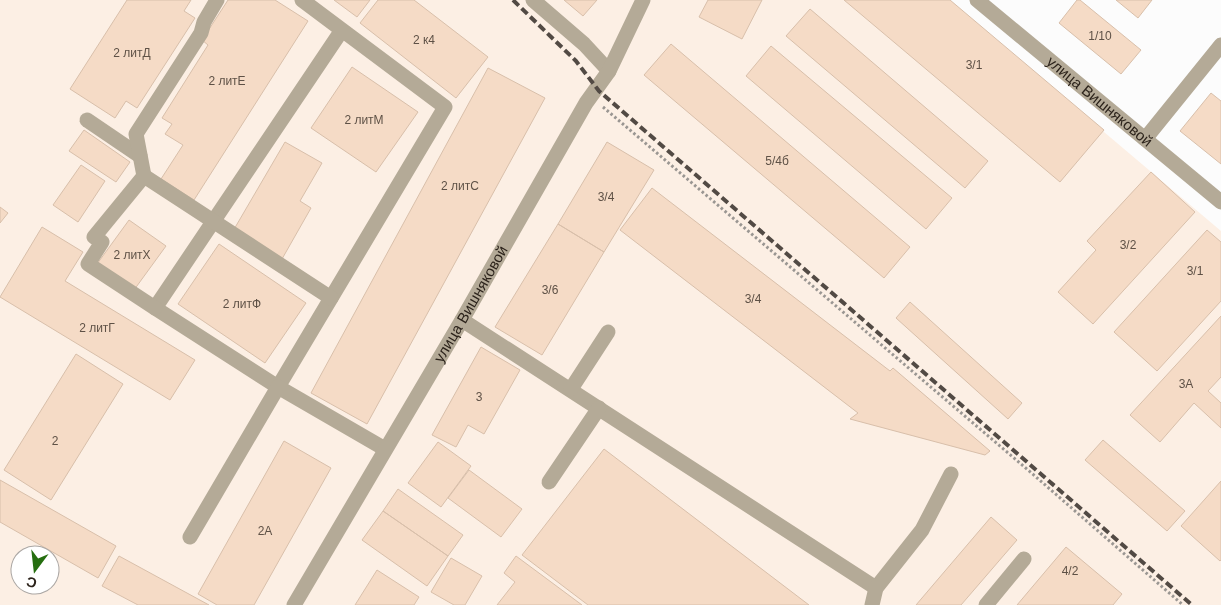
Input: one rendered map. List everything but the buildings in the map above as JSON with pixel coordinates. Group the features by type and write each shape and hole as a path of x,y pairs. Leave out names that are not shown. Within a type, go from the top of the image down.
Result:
{"street":[{"path":"217,0 204,22 201,33 136,134 144,176 331,298"},
{"path":"190,537 445,107 302,0"},
{"path":"533,0 584,44 609,71"},
{"name":"улица Вишняковой","path":"294,605 462,320 586,103 609,71 643,0"},
{"name":"улица Вишняковой","path":"977,0 1221,202"},
{"path":"155,308 342,30"},
{"path":"1145,139 1221,45"},
{"path":"87,120 140,156"},
{"path":"144,176 94,237 102,242 88,264 278,388 385,449"},
{"path":"462,320 876,588"},
{"path":"571,389 608,332"},
{"path":"549,482 599,408"},
{"path":"872,605 876,588 922,530 951,474"},
{"path":"986,605 1024,559"}],"path":[{"path":"586,103 594,99 1183,605"}],"shaded area":[{"path":"0,0 948,0 1221,231 1221,605 0,605"}],"railway":[{"path":"513,0 576,61 599,91 1192,605"}]}
